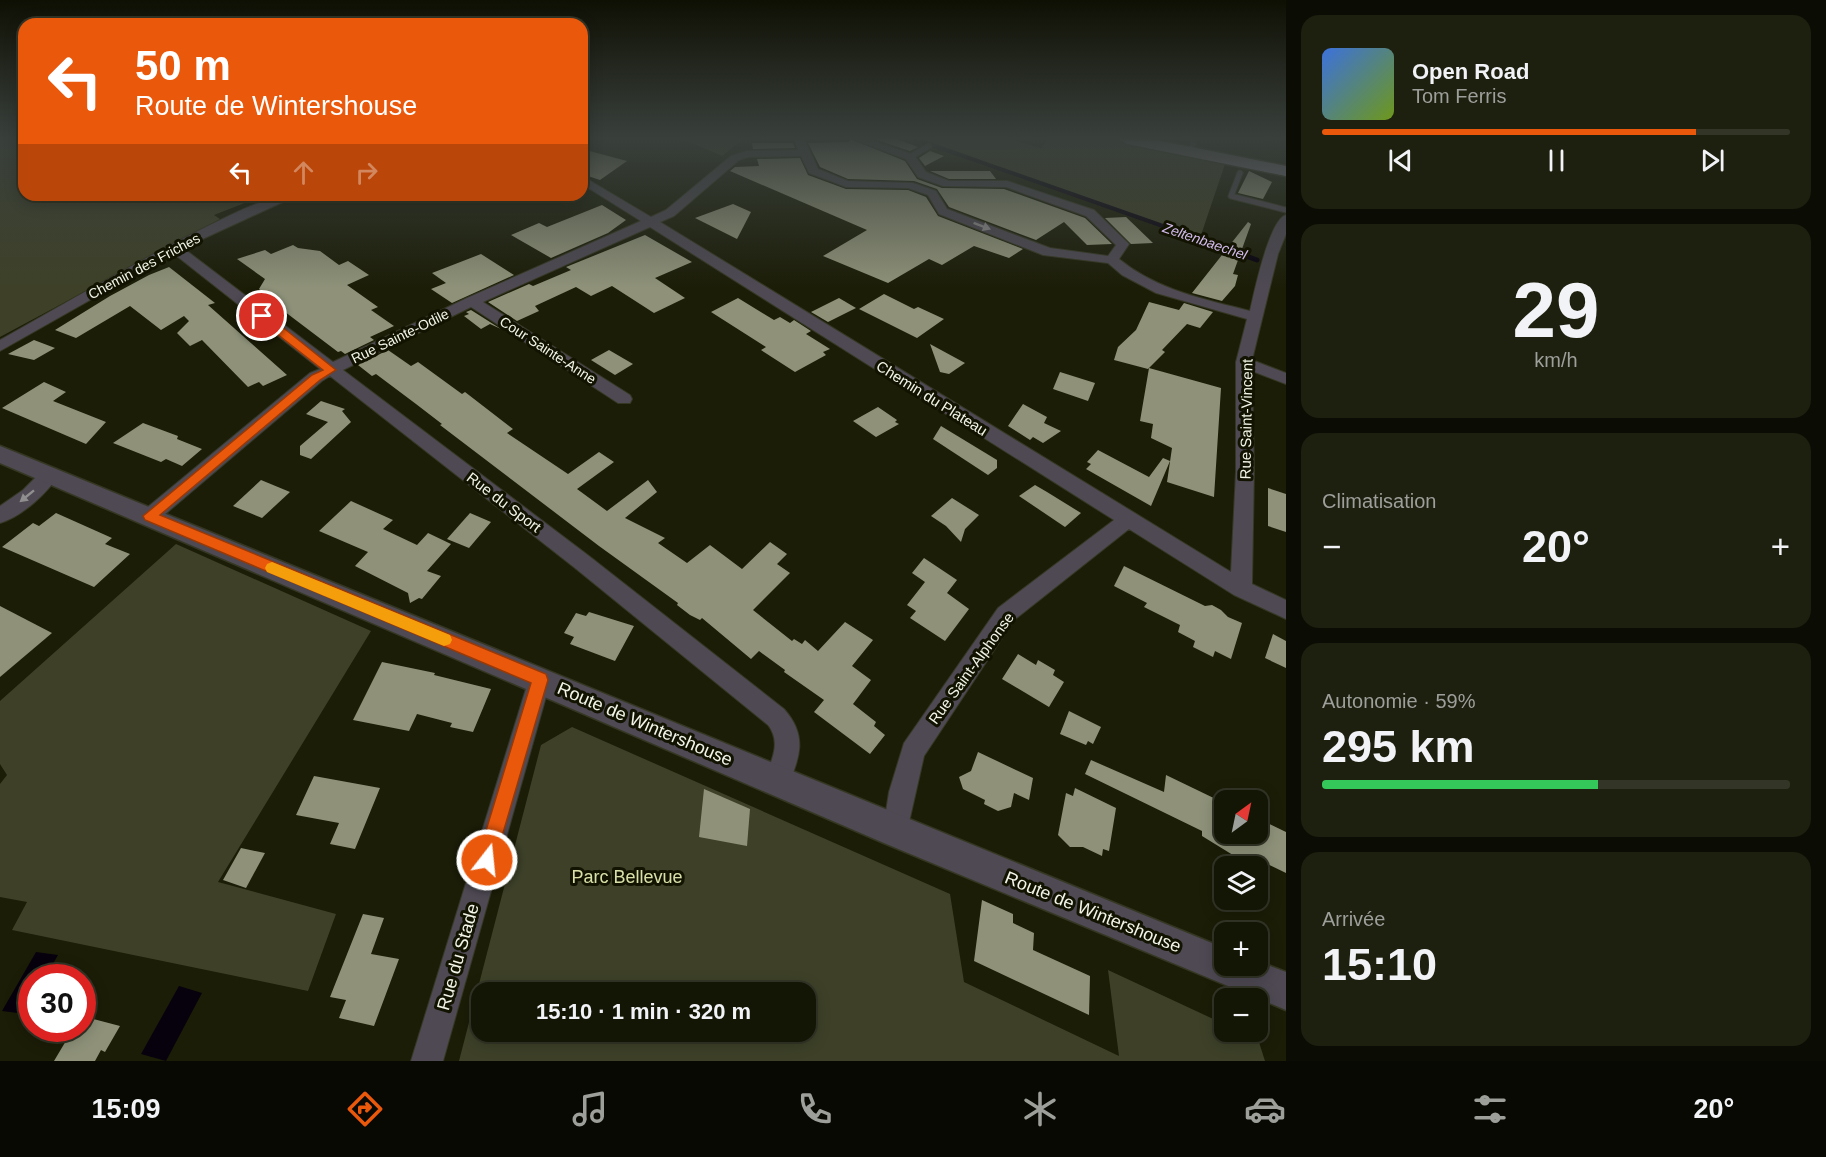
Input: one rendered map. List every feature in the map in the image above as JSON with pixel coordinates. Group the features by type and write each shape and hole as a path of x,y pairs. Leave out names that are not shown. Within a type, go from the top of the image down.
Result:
{"street":[{"name":"Chemin du Plateau","path":"599,189 1241,589 1286,610"},
{"name":"Rue Sainte-Odile","path":"150,516 316,378 472,301 649,220 670,213 700,189"},
{"path":"919,189 932,193 939,192 942,189"},
{"path":"1020,189 1090,213 1122,244 1112,260"},
{"path":"932,193 943,211 1048,252 1112,260 1120,268 1155,286 1256,317"},
{"name":"Chemin des Friches","path":"0,346 174,248 279,201"},
{"name":"Rue Saint-Vincent","path":"1241,589 1245,471 1244,362 1270,254 1286,219"},
{"name":"Rue du Sport","path":"174,248 582,562 776,717 785,726 790,741 777,781"},
{"name":"Cour Sainte-Anne","path":"472,301 624,399"},
{"path":"1244,362 1286,379"},
{"name":"Route de Wintershouse","path":"0,454 896,831 1214,962"},
{"path":"0,516 30,495 50,474"},
{"name":"Rue Saint-Alphonse","path":"896,831 902,792 913,751 1006,614 1128,519"},
{"name":"Rue du Stade","path":"428,1061 540,680"},
{"name":"Route de Wintershouse","path":"1248,976 1286,992"}],"lane":[{"path":"1234,189 1231,196 1286,210"}],"green space":[{"path":"0,189 18,189 18,201 250,201 214,215 220,219 0,337"},
{"path":"1057,189 1217,189 1200,238"},
{"path":"176,544 371,631 218,882 336,914 308,991 12,930 27,902 0,897 0,784 7,775 0,764 0,701"},
{"name":"Parc Bellevue","path":"572,727 950,894 964,982 1119,1056 1108,970 1214,1019 1214,1042 1259,1042 1265,1061 459,1061 471,1015 471,1042 816,1042 816,982 480,982 541,745"}],"shaded area":[{"path":"36,952 58,955 53,964 29,964"},
{"path":"18,983 18,1013 2,1011"},
{"path":"179,986 202,993 166,1061 141,1054"}],"building":[{"path":"771,189 908,190 926,197 938,216 1023,249 1009,258 974,246 942,265 929,259 888,283 823,256 867,230"},
{"path":"937,189 1004,189 1085,218 1112,244 1087,245 1064,222 1036,240 949,207"},
{"path":"1240,189 1269,189 1263,199 1238,193"},
{"path":"733,204 751,212 737,239 695,218"},
{"path":"602,205 626,220 608,233 551,258 511,235 539,223 547,227"},
{"path":"1126,217 1153,243 1131,244 1105,218"},
{"path":"1248,222 1251,224 1233,274 1238,275 1235,286 1222,301 1192,293"},
{"path":"645,235 692,262 655,278 685,298 654,313 612,286 591,296 576,287 535,306 539,311 517,321 488,302 529,284 533,286 571,270 566,267"},
{"path":"293,245 298,248 320,251 339,265 348,261 369,275 347,285 378,307 371,310 394,326 370,337 374,340 345,354 338,352 260,293 259,289 265,279 237,259 265,250 271,254"},
{"path":"481,254 514,275 452,303 431,289 446,283 432,273"},
{"path":"169,267 215,303 208,305 287,375 263,386 259,382 248,387 202,340 190,346 177,333 189,321 184,316 161,330 130,306 76,338 55,330 110,296"},
{"path":"884,294 914,309 918,307 944,319 917,338 859,309"},
{"path":"738,298 774,320 780,317 790,323 794,320 811,331 806,334 830,349 823,352 826,355 795,372 761,350 766,347 711,312"},
{"path":"839,298 856,308 828,322 811,312"},
{"path":"1149,302 1179,310 1184,303 1213,312 1200,328 1187,324 1162,350 1165,352 1148,369 1114,360 1118,347 1136,330"},
{"path":"471,310 501,329 490,324 481,329 464,316"},
{"path":"34,340 55,348 34,360 8,354"},
{"path":"930,344 965,363 949,374 940,372"},
{"path":"388,350 411,366 418,362 462,394 465,392 513,429 507,433 568,474 599,452 614,462 577,489 607,511 648,480 657,492 625,518 665,538 658,543 687,563 710,545 742,569 770,542 787,554 777,564 790,573 753,610 792,641 794,639 802,644 805,640 818,651 845,622 873,640 852,666 871,680 853,704 876,722 874,726 885,735 870,754 814,712 824,700 784,672 785,670 759,651 751,659 702,618 700,620 690,615 677,605 678,603 599,546 376,374 372,376 358,365"},
{"path":"609,350 633,364 615,375 591,360"},
{"path":"1149,368 1221,388 1214,497 1167,482 1172,448 1151,438 1153,424 1140,421"},
{"path":"1060,372 1095,383 1088,401 1053,389"},
{"path":"44,382 66,392 53,401 106,422 86,444 2,408"},
{"path":"321,401 345,409 342,411 351,422 311,459 300,455 300,446 328,422 306,414"},
{"path":"1023,404 1047,417 1044,423 1061,431 1043,443 1033,437 1030,440 1008,426"},
{"path":"878,407 897,420 895,422 899,424 876,437 853,421"},
{"path":"143,423 178,436 177,439 202,449 182,466 166,459 161,462 113,443"},
{"path":"941,426 997,460 997,468 988,475 933,439"},
{"path":"1098,450 1149,477 1163,458 1170,461 1151,506 1086,469 1091,464 1087,462"},
{"path":"261,480 290,492 262,518 233,506"},
{"path":"1035,485 1081,513 1065,527 1019,496"},
{"path":"1268,488 1286,494 1286,532 1268,526"},
{"path":"952,498 979,515 965,529 961,542 946,526 931,516"},
{"path":"351,501 393,520 383,529 417,545 428,533 451,544 427,571 441,576 422,599 419,598 410,603 408,593 355,566 368,552 319,531"},
{"path":"56,513 112,538 105,544 130,554 94,587 2,547 33,523 39,526"},
{"path":"470,513 491,522 469,548 447,539"},
{"path":"924,558 957,580 947,593 969,609 945,641 910,618 916,611 907,605 925,582 912,573"},
{"path":"1124,566 1205,606 1212,605 1228,617 1242,623 1231,659 1215,651 1213,657 1193,647 1195,641 1178,632 1180,625 1144,607 1147,603 1114,586"},
{"path":"0,606 52,633 0,677"},
{"path":"589,612 634,626 615,661 570,644 574,637 564,633 576,613 586,616"},
{"path":"1273,634 1286,641 1286,668 1265,658"},
{"path":"1018,654 1036,665 1038,660 1055,670 1053,675 1064,682 1049,707 1002,679"},
{"path":"382,662 435,673 434,675 491,689 473,732 450,727 452,723 417,714 409,731 353,720"},
{"path":"1069,711 1101,727 1093,744 1088,741 1086,745 1060,734"},
{"path":"978,752 1033,778 1029,800 1014,793 1011,807 998,811 984,804 985,800 963,789 959,777 971,771"},
{"path":"1091,760 1164,792 1166,775 1214,798 1214,843 1202,836 1202,831 1085,774"},
{"path":"314,776 380,788 355,849 330,844 339,823 296,815"},
{"path":"1075,788 1116,808 1109,851 1103,849 1102,856 1083,847 1070,847 1058,835 1066,793 1073,796"},
{"path":"704,789 750,809 747,846 699,837"},
{"path":"1268,823 1286,832 1286,873 1268,864 1268,856 1234,856 1215,844 1268,844"},
{"path":"241,848 265,853 246,888 223,880"},
{"path":"982,900 1013,914 1013,923 1034,933 1033,950 1090,976 1089,1015 974,961"},
{"path":"363,914 384,918 371,954 399,959 374,1026 339,1018 346,1000 330,997"},
{"path":"96,1020 120,1026 105,1052 101,1050 95,1061 54,1061 65,1042 96,1042"}],"waterway":[{"name":"Zeltenbaechel","path":"1056,189 1234,251"},
{"name":"Zeltenbaechel","path":"1230,250 1257,260"}],"slow traffic":[{"path":"272,568 444,640"}],"route":[{"path":"262,316 330,370 316,378 150,516 540,680 487,860"}]}
